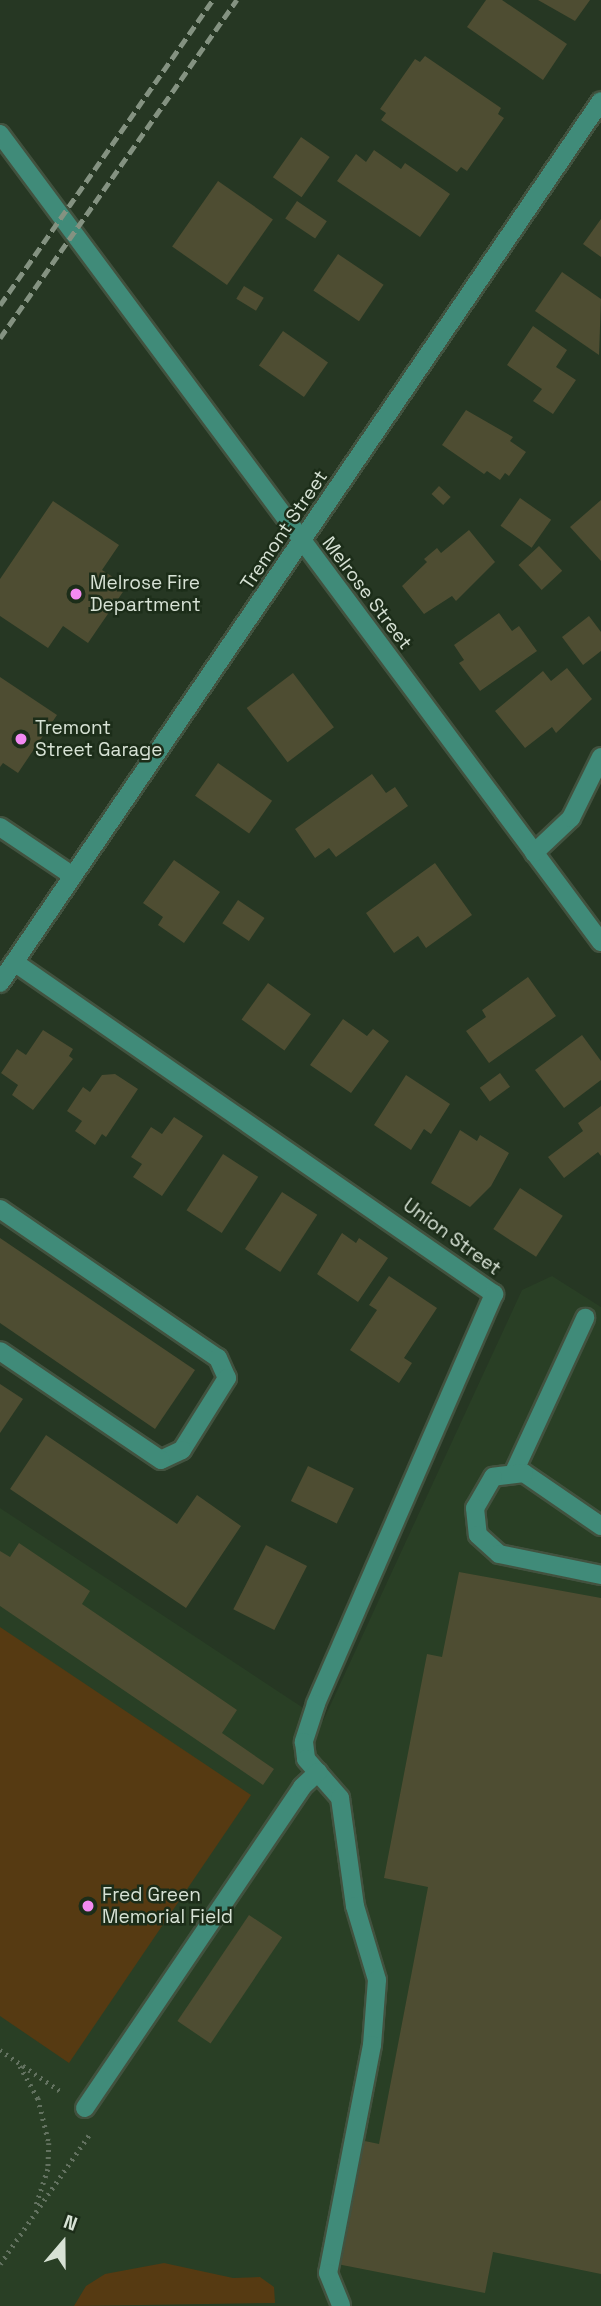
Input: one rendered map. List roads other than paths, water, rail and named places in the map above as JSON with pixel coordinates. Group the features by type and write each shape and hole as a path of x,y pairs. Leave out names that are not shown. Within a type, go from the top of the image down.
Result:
{"street":[{"name":"Tremont Street","path":"0,983 8,963 73,876 601,101"},
{"name":"Melrose Street","path":"0,134 601,942"},
{"path":"534,853 571,818 601,757"},
{"path":"0,827 73,876"},
{"name":"Union Street","path":"8,963 493,1291 316,1704 304,1750 318,1772"},
{"path":"0,1209 218,1358 227,1378 182,1450 161,1460 0,1351"},
{"path":"514,1472 585,1318"},
{"path":"601,1526 535,1478 514,1472 493,1477 479,1496 474,1523 487,1546 513,1558 601,1575"},
{"path":"85,2108 302,1787 318,1772 332,1784 342,1803 355,1906 377,1980 372,2045 328,2273 341,2306"}],"railway":[{"path":"0,305 213,0"},
{"path":"0,338 237,0"}],"place":[{"name":"Melrose Fire Department","path":"76,594"},
{"name":"Tremont Street Garage","path":"21,739"},
{"name":"Fred Green Memorial Field","path":"88,1906"}]}
